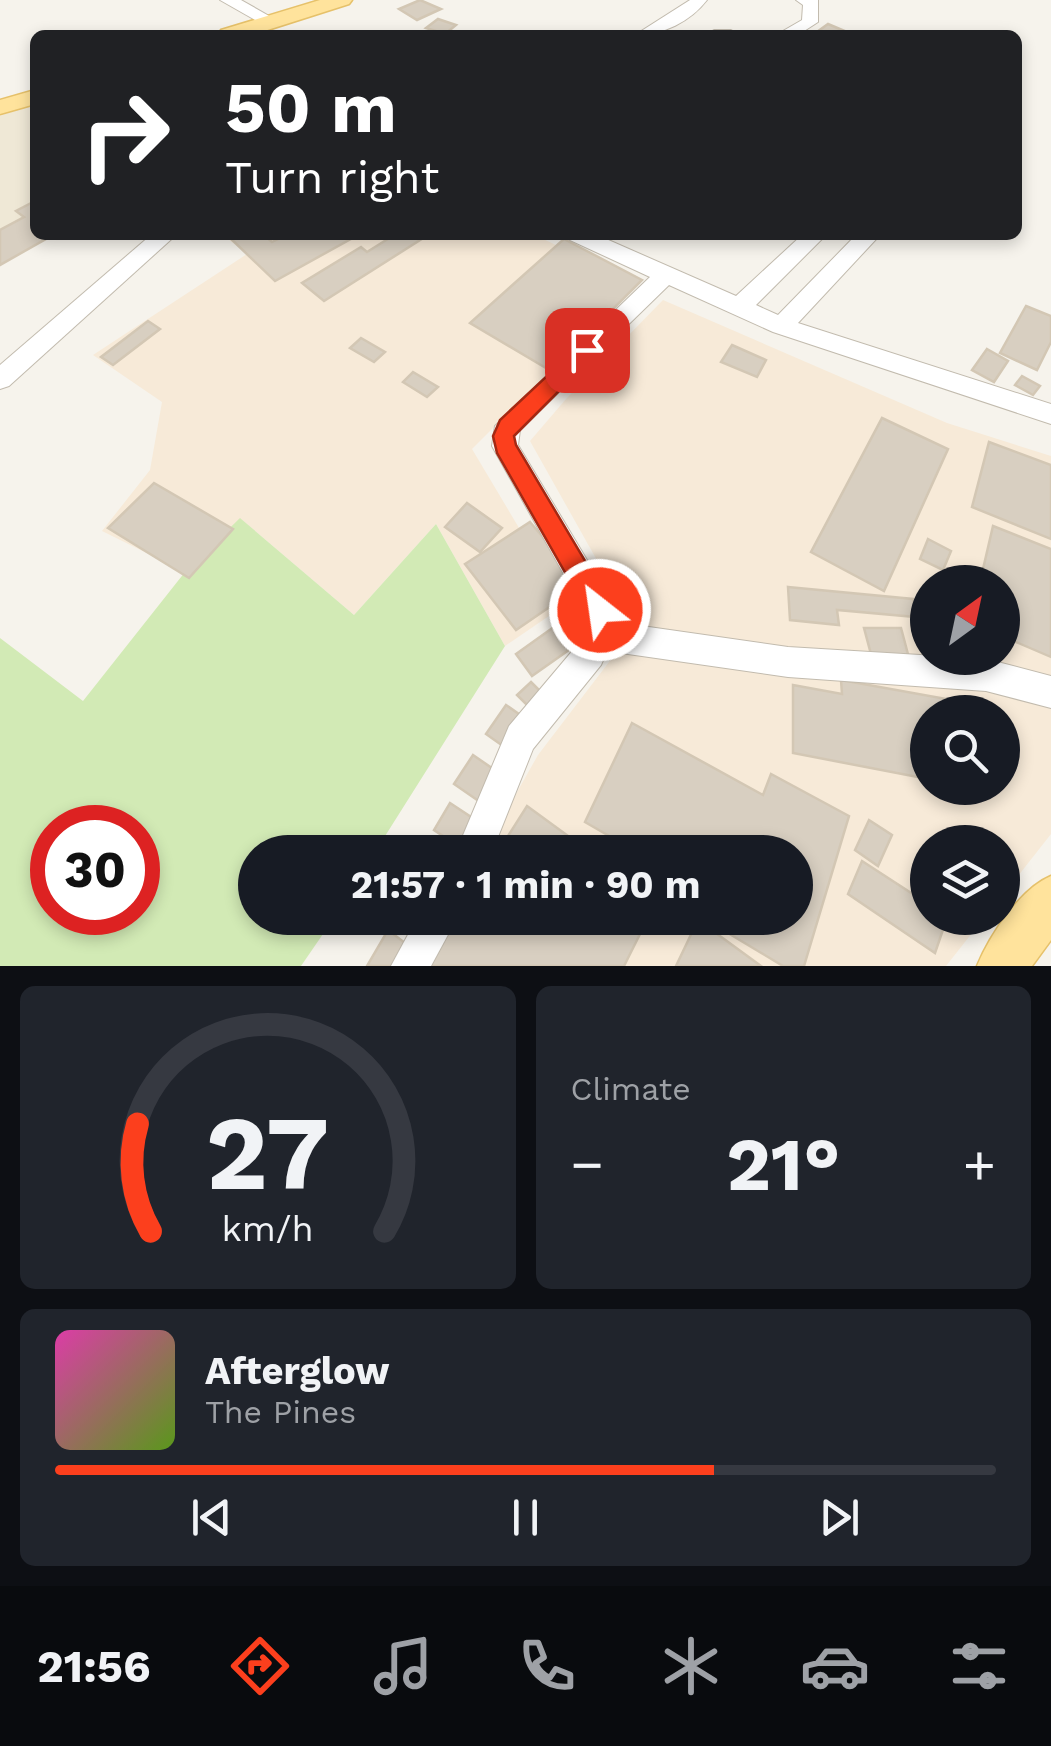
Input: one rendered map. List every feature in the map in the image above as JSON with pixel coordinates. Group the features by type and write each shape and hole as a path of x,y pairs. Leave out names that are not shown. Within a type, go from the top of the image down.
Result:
{"main road":[{"path":"243,30 342,0"},
{"path":"3,103 30,97"},
{"path":"1002,966 1051,900"}],"street":[{"path":"228,0 270,20"},
{"path":"653,30 690,10 699,0"},
{"path":"800,30 810,22 811,2 804,0"},
{"path":"0,379 159,240"},
{"path":"589,240 780,326 1051,414"},
{"path":"738,308 810,240"},
{"path":"780,326 864,240"},
{"path":"481,835 521,738 590,654 598,635 600,610 505,446 504,436 508,426 666,275"},
{"path":"598,635 788,662 986,676 1051,692"},
{"path":"410,966 428,935"}],"shaded area":[{"path":"30,105 30,236 0,255 0,116"},
{"path":"229,240 545,240 637,284 472,449 565,605 505,646 436,524 354,615 241,519 185,572 102,531 150,470 162,402 93,355 247,254"},
{"path":"663,300 947,423 1051,456 1051,834 1020,873 1020,825 910,825 910,935 971,935 946,966 418,966 436,935 813,935 813,835 493,835 538,755 635,628 530,441"}],"green space":[{"path":"240,518 354,615 436,524 505,646 386,835 238,835 238,935 322,935 301,966 0,966 0,638 83,701 185,572"}],"building":[{"path":"420,0 441,9 417,20 399,9"},
{"path":"438,19 456,25 450,30 426,28"},
{"path":"828,24 842,30 820,30"},
{"path":"30,204 30,240 44,240 0,265 0,230 24,217 16,211"},
{"path":"232,240 349,240 275,281"},
{"path":"386,240 420,240 324,301 302,283 361,247 367,252"},
{"path":"563,240 642,280 551,371 470,323"},
{"path":"1026,306 1051,316 1051,342 1037,370 1000,353"},
{"path":"148,321 160,329 113,365 101,357"},
{"path":"361,338 385,352 374,362 350,348"},
{"path":"732,345 766,360 757,377 721,362"},
{"path":"987,349 1008,361 994,382 972,370"},
{"path":"413,372 438,387 427,397 403,382"},
{"path":"1022,376 1040,386 1033,395 1015,385"},
{"path":"882,418 948,449 884,591 811,552"},
{"path":"989,442 1051,465 1051,539 972,507"},
{"path":"154,483 233,529 189,578 108,528"},
{"path":"467,503 502,528 480,552 445,527"},
{"path":"530,522 583,584 516,630 465,564"},
{"path":"993,526 1051,549 1051,657 1020,644 1020,565 984,565"},
{"path":"928,539 951,551 945,565 920,559"},
{"path":"788,587 910,599 910,616 837,610 839,625 790,620"},
{"path":"575,612 593,633 532,676 516,654"},
{"path":"864,628 901,628 909,658 872,658"},
{"path":"841,680 924,695 910,695 910,776 793,753 793,685 842,694"},
{"path":"531,682 546,697 533,711 517,695"},
{"path":"506,705 529,721 510,751 486,734"},
{"path":"632,723 763,795 771,774 849,816 804,966 783,966 731,935 813,935 813,835 608,835 585,822"},
{"path":"473,755 502,775 483,804 454,784"},
{"path":"450,803 474,819 465,835 442,835 434,830"},
{"path":"527,806 567,835 509,835"},
{"path":"869,820 892,835 878,866 855,850"},
{"path":"862,861 910,892 910,935 941,935 935,953 848,894"},
{"path":"385,935 395,935 409,946 398,966 367,966"},
{"path":"446,935 640,935 624,966 427,966"},
{"path":"691,935 719,935 761,966 676,966"}],"route":[{"path":"587,350 508,426 504,436 505,446 600,610"}]}
